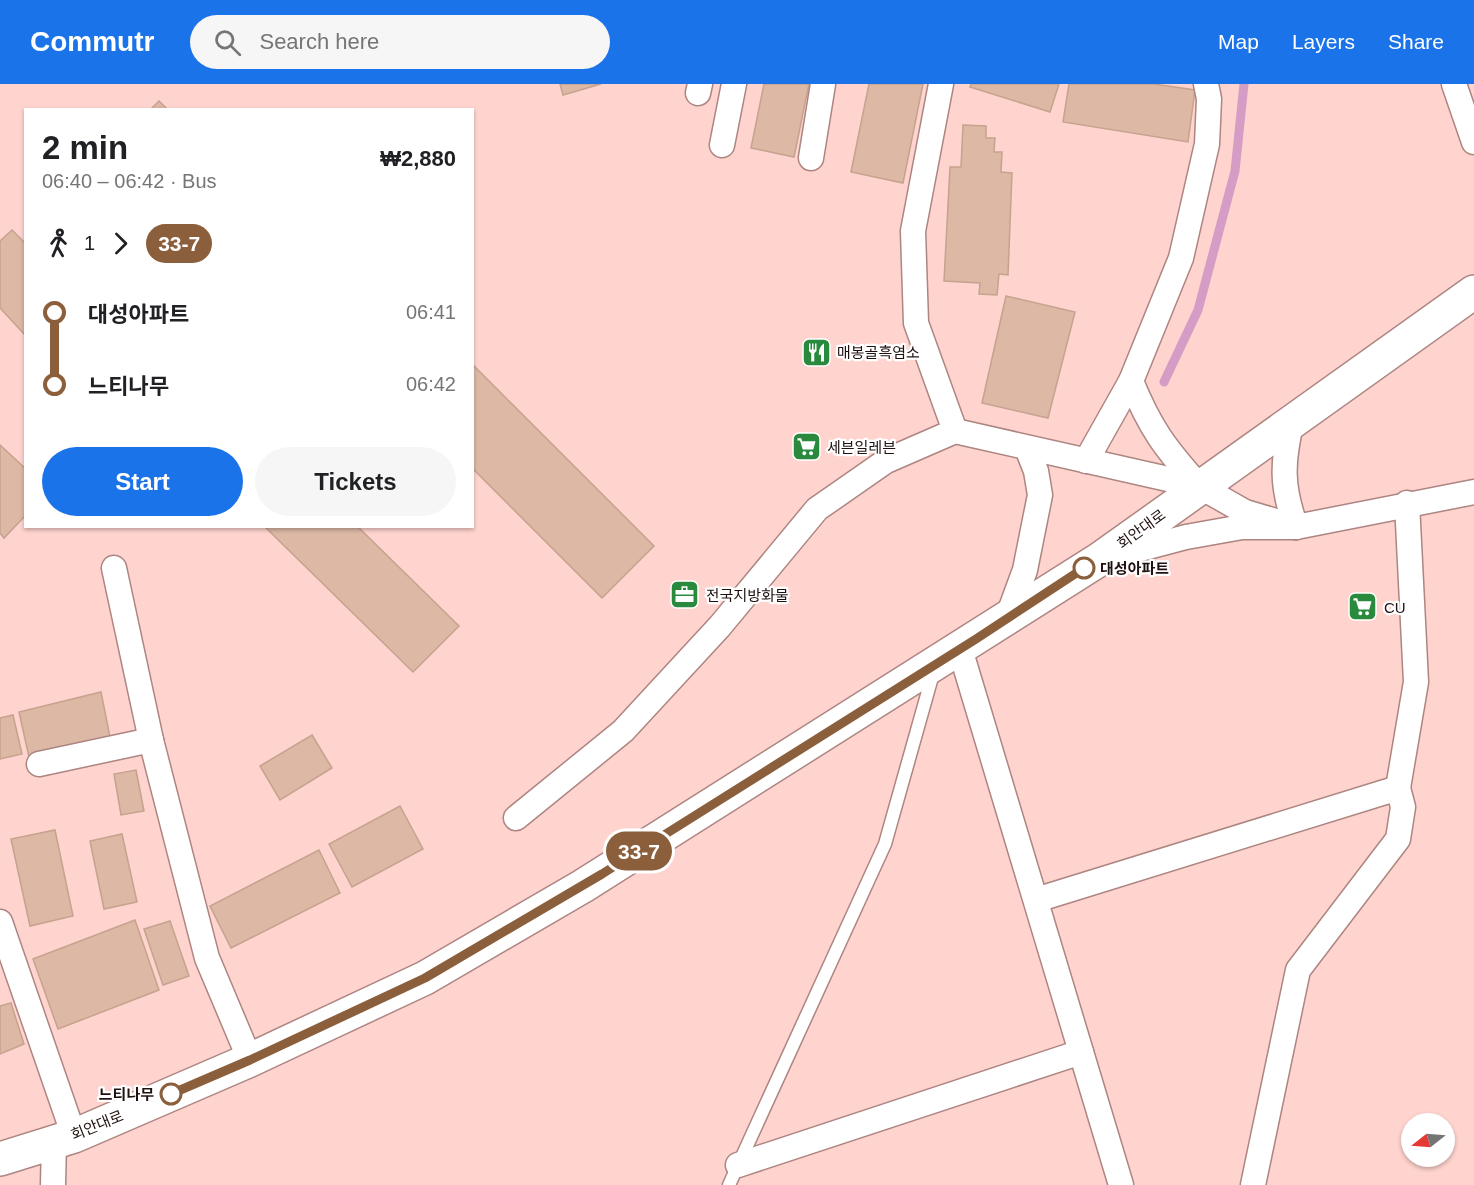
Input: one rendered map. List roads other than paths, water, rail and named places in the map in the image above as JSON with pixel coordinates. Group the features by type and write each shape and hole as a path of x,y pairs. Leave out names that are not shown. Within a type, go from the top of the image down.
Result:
{"main road":[{"name":"회안대로","path":"0,1159 64,1138 250,1060 425,978 583,886 1100,559 1199,486 1474,292"}],"street":[{"path":"723,145 734,84"},
{"path":"810,158 824,84"},
{"path":"941,84 913,231 916,323 956,431"},
{"path":"1086,461 1131,381 1181,258 1207,144 1209,99 1206,84"},
{"path":"1454,84 1474,142"},
{"path":"1131,381 1147,420 1167,451 1199,486"},
{"path":"1292,420 1283,472 1287,500 1296,527"},
{"path":"516,818 623,731 720,626 817,509 886,461 956,431 1199,486 1245,512 1296,527"},
{"path":"1007,619 1025,570 1040,495 1036,471 1027,448"},
{"path":"1100,559 1186,537 1242,527 1296,527 1407,503 1474,492"},
{"path":"1253,1185 1298,970 1398,839 1403,807 1398,788 1416,682 1407,503"},
{"path":"114,568 151,740 207,958 250,1060"},
{"path":"948,656 1036,900 1121,1185"},
{"path":"39,764 151,740"},
{"path":"1036,900 1398,788"},
{"path":"0,922 64,1138 53,1185"},
{"path":"734,1175 1081,1052"}],"lane":[{"path":"734,1175 885,844 948,656"}],"waterway":[{"path":"1164,382 1198,310 1235,171 1244,84"}],"place":[{"name":"매봉골흑염소","path":"816,352"},
{"name":"세븐일레븐","path":"806,447"},
{"name":"대성아파트","path":"1084,568"},
{"name":"전국지방화물","path":"685,595"},
{"name":"CU","path":"1363,607"},
{"name":"느티나무","path":"171,1094"}]}
